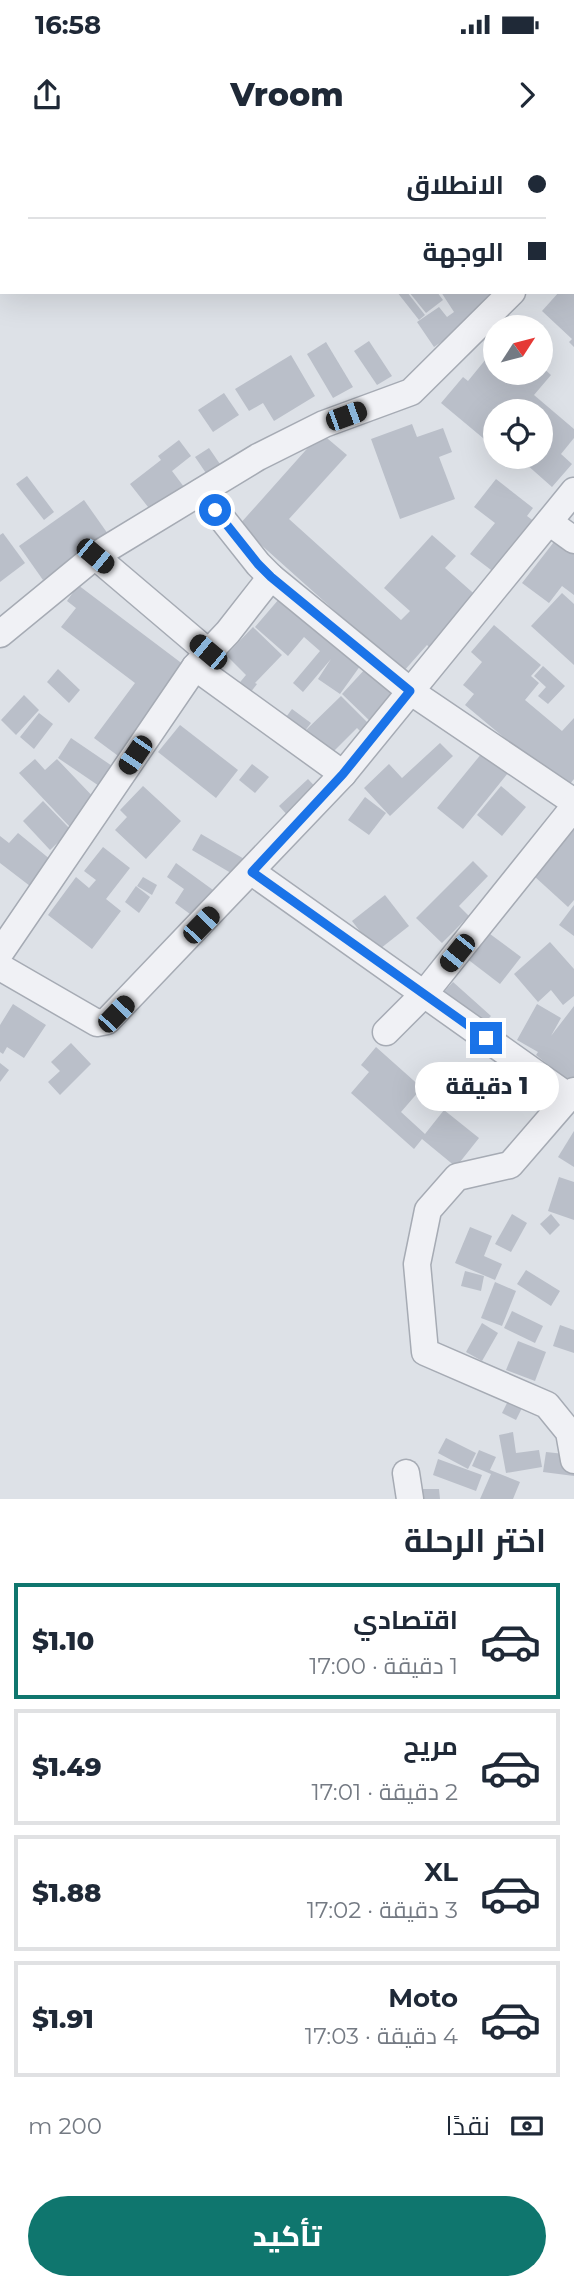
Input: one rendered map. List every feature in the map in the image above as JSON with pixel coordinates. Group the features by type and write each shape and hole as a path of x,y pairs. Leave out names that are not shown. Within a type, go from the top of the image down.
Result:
{"street":[{"path":"0,635 95,556 258,457 324,424 411,392 510,294"},
{"path":"0,967 97,1023 107,1021 343,774 574,491"},
{"path":"201,492 271,577 410,691 574,805 424,994 386,1032"},
{"path":"549,522 574,540"},
{"path":"95,556 202,659 343,774"},
{"path":"0,953 202,659 228,632 271,577"},
{"path":"252,872 571,1094 510,1165 457,1177 428,1210 417,1264 425,1352 547,1405 569,1432 574,1460"},
{"path":"406,1473 411,1499"}],"building":[{"path":"399,294 409,294 425,315 419,320"},
{"path":"411,294 438,294 443,300 426,313"},
{"path":"442,294 492,294 498,303 434,347 417,322 439,307 447,317 454,312"},
{"path":"557,294 574,294 574,347 569,342 572,339 553,321 553,315 546,315 542,311"},
{"path":"369,341 392,376 377,385 354,351"},
{"path":"326,342 353,387 333,398 307,354"},
{"path":"291,355 315,396 274,421 263,403 249,411 235,389"},
{"path":"483,363 483,385 542,385 534,395 539,399 483,399 483,438 441,403 463,377 468,381"},
{"path":"224,393 239,415 213,432 198,410"},
{"path":"553,411 574,429 574,438 561,454 572,464 552,487 532,469 553,469"},
{"path":"412,424 417,437 443,428 452,452 439,457 455,499 400,519 371,439"},
{"path":"321,433 347,455 289,519 401,620 410,611 384,588 432,535 456,556 445,568 480,599 433,651 427,645 403,672 239,525"},
{"path":"179,440 191,456 172,471 184,487 152,512 130,484 161,460 158,456"},
{"path":"209,448 222,467 208,476 195,457"},
{"path":"27,476 54,512 44,520 16,484"},
{"path":"496,479 533,508 527,516 539,525 499,576 470,554 495,523 474,507"},
{"path":"84,500 108,534 43,580 19,546"},
{"path":"3,533 25,563 0,582 0,535"},
{"path":"557,538 574,552 574,595 562,586 549,603 522,583"},
{"path":"78,585 188,668 121,758 94,738 135,683 61,627 76,608 67,601"},
{"path":"562,593 574,604 574,665 531,626"},
{"path":"279,599 338,650 341,646 363,662 340,694 318,679 331,659 303,692 293,683 320,651 304,637 288,656 255,627"},
{"path":"494,625 541,665 531,676 539,683 525,700 562,731 574,718 574,779 566,789 465,705 474,694 463,685 482,662 471,652"},
{"path":"253,627 282,655 255,683 257,684 247,697 236,687 246,675 226,655"},
{"path":"543,666 565,686 548,704 538,696 546,687 534,676"},
{"path":"367,667 397,695 372,723 342,694"},
{"path":"58,669 80,690 69,703 47,682"},
{"path":"24,695 39,710 16,735 1,720"},
{"path":"341,696 369,724 361,732 357,728 327,758 278,728 292,709 311,723 304,732"},
{"path":"39,713 53,724 34,749 20,737"},
{"path":"180,725 238,770 216,798 158,752"},
{"path":"71,738 118,770 105,790 58,758"},
{"path":"440,743 453,756 390,816 364,788 389,764 402,778"},
{"path":"482,753 508,773 463,829 437,808"},
{"path":"35,759 45,770 57,759 98,802 71,828 19,773"},
{"path":"252,764 269,777 255,793 239,780"},
{"path":"308,779 320,792 292,820 279,806"},
{"path":"143,786 181,821 146,859 115,830 127,817 120,810"},
{"path":"501,786 526,807 502,836 477,815"},
{"path":"365,797 386,813 369,835 348,820"},
{"path":"43,801 71,830 50,850 23,821"},
{"path":"574,830 574,900 568,907 534,876"},
{"path":"18,833 51,860 30,886 0,863 0,836 9,843"},
{"path":"201,834 246,860 236,876 192,850"},
{"path":"103,847 130,868 106,899 121,911 92,949 48,915 76,877 89,888 96,880 84,871"},
{"path":"473,861 488,876 459,906 469,916 442,943 416,918"},
{"path":"176,863 224,898 205,925 175,903 184,889 167,877"},
{"path":"143,877 157,885 152,895 137,886"},
{"path":"136,886 150,897 139,913 125,902"},
{"path":"385,895 409,926 376,952 352,921"},
{"path":"574,905 574,936 559,925"},
{"path":"486,931 521,957 500,984 466,958"},
{"path":"550,942 574,969 574,996 563,1005 551,990 538,1002 514,974"},
{"path":"453,982 491,1016 479,1029 441,995"},
{"path":"13,1004 46,1025 24,1058 7,1047 3,1054 0,1052 0,1025"},
{"path":"537,1004 561,1018 551,1036 574,1006 574,1080 571,1083 536,1055 538,1052 517,1040"},
{"path":"71,1043 91,1064 60,1095 48,1082 60,1071 51,1062"},
{"path":"376,1047 422,1088 429,1075 445,1084 435,1100 420,1090 401,1112 425,1134 444,1110 479,1138 456,1167 422,1139 414,1149 351,1093 369,1072 361,1065"},
{"path":"0,1063 9,1070 0,1082"},
{"path":"574,1131 574,1167 558,1157"},
{"path":"559,1177 574,1182 574,1220 548,1211"},
{"path":"512,1214 527,1223 511,1252 495,1244"},
{"path":"551,1214 560,1225 550,1235 540,1224"},
{"path":"470,1227 492,1236 484,1256 502,1264 495,1280 455,1263"},
{"path":"526,1270 560,1291 551,1306 517,1284"},
{"path":"465,1271 484,1276 481,1291 461,1286"},
{"path":"495,1282 516,1291 502,1326 481,1318"},
{"path":"512,1311 543,1326 535,1343 504,1328"},
{"path":"482,1323 498,1333 482,1361 466,1352"},
{"path":"560,1325 574,1330 574,1353 553,1346"},
{"path":"518,1341 546,1352 535,1381 506,1370"},
{"path":"510,1397 524,1404 516,1420 502,1413"},
{"path":"513,1432 516,1453 539,1450 542,1467 506,1473 499,1435"},
{"path":"446,1438 476,1453 468,1469 438,1453"},
{"path":"479,1450 496,1457 490,1470 520,1482 513,1499 480,1499 491,1474 472,1466"},
{"path":"546,1452 574,1455 574,1476 543,1472"},
{"path":"438,1459 482,1475 476,1491 433,1475"},
{"path":"420,1489 439,1489 440,1499 420,1499"}],"route":[{"path":"215,510 271,577 410,691 343,774 252,872 486,1038"}]}
